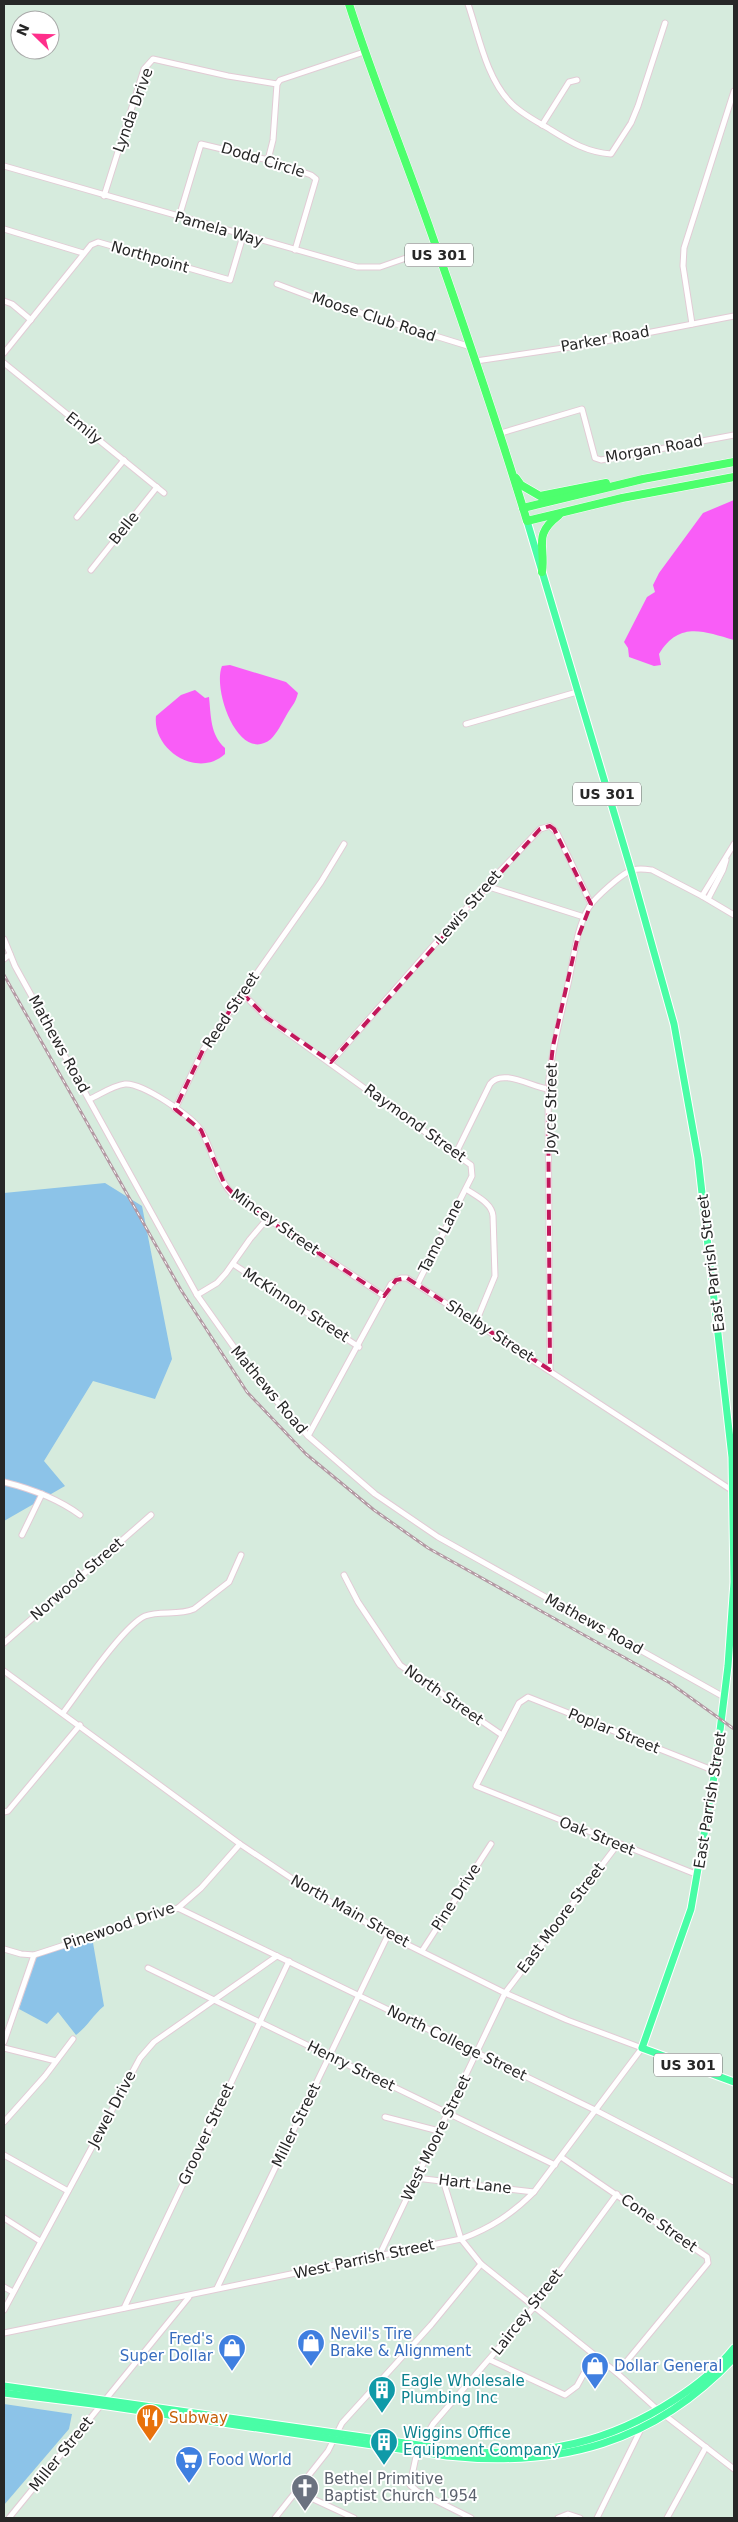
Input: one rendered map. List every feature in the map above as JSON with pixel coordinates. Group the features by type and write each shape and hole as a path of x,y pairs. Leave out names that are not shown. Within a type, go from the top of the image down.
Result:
{"highway":[{"name":"US 301","path":"349,4 364,52 501,433 527,521"},
{"path":"523,508 643,479 734,462"},
{"path":"513,476 521,485 540,496 622,480 643,479"},
{"path":"527,521 673,487 734,477"},
{"path":"542,572 543,562 540,544 542,532 548,523 562,512"}],"main road":[{"name":"US 301","path":"527,521 631,870"},
{"name":"East Parrish Street","path":"631,870 664,986 683,1068 698,1158 730,1431 734,1491 734,1582 731,1668 724,1697 698,1875 688,1918 642,2048"},
{"name":"North Main Street","path":"642,2048 734,2082"},
{"path":"4,2386 335,2436 468,2452 507,2454 573,2446 631,2426 689,2390 734,2348"},
{"path":"335,2436 417,2452 481,2460 536,2459 585,2449 641,2429 666,2416 704,2387 734,2358"},
{"path":"4,2393 104,2402"}],"street":[{"path":"468,4 487,62 500,90 511,104 586,151 611,154 631,123 665,23"},
{"path":"268,160 273,140 277,84 280,80 364,52"},
{"name":"Lynda Drive","path":"104,196 144,69 153,59 246,80 277,84"},
{"path":"542,125 569,82 577,80"},
{"path":"692,324 683,266 684,248 734,91"},
{"name":"Dodd Circle","path":"179,217 201,144 268,160 311,175 316,179 296,250"},
{"name":"Pamela Way","path":"4,166 339,263 370,268 435,248"},
{"path":"4,229 83,253"},
{"name":"Northpoint","path":"4,353 83,253 98,242 230,280 244,236"},
{"name":"Moose Club Road","path":"277,284 322,301 471,347"},
{"path":"4,300 12,304 31,320"},
{"name":"Parker Road","path":"476,361 590,344 734,316"},
{"name":"Emily","path":"4,364 164,493"},
{"name":"Morgan Road","path":"501,433 582,409 595,458 601,460 734,435"},
{"path":"78,517 124,460"},
{"name":"Belle","path":"90,570 157,487"},
{"path":"466,724 577,692"},
{"name":"Lewis Street","path":"331,1062 486,886 540,829 550,826 557,833 590,904"},
{"name":"Reed Street","path":"175,1109 203,1050 295,916 321,882 344,844"},
{"path":"702,896 734,845"},
{"path":"708,899 723,870 726,857"},
{"path":"631,870 652,870 708,899 734,915"},
{"name":"Joyce Street","path":"550,1370 548,1089 553,1046 584,917 590,904 631,870"},
{"path":"486,886 584,917"},
{"name":"Mathews Road","path":"4,939 10,954 198,1295 255,1377 308,1436 375,1494 438,1538 724,1697"},
{"path":"4,959 10,954"},
{"name":"Raymond Street","path":"242,993 267,1018 469,1162 473,1168 466,1188"},
{"path":"456,1153 490,1084 496,1078 505,1077 548,1089"},
{"name":"Mincey Street","path":"90,1099 112,1088 130,1084 146,1090 175,1109 201,1130 229,1191 267,1219 384,1296"},
{"path":"466,1188 492,1209 495,1276 476,1322"},
{"name":"Tamo Lane","path":"418,1283 466,1188"},
{"path":"198,1295 217,1283 267,1219"},
{"name":"McKinnon Street","path":"233,1264 359,1346"},
{"path":"308,1436 359,1346 391,1284 401,1278 407,1278 418,1283"},
{"name":"Shelby Street","path":"418,1283 734,1491"},
{"path":"4,1482 64,1502 80,1515"},
{"path":"22,1535 42,1494"},
{"name":"Norwood Street","path":"4,1643 151,1515"},
{"path":"63,1713 132,1624 150,1615 164,1612 187,1612 194,1609 229,1582 240,1555"},
{"name":"North Street","path":"344,1574 358,1602 400,1665 502,1734"},
{"name":"North Main Street","path":"4,1671 240,1844 309,1890 388,1935 505,1993 567,2020 642,2048"},
{"name":"Poplar Street","path":"502,1734 517,1707 523,1699 528,1697 714,1771"},
{"path":"4,1812 8,1810 80,1726"},
{"name":"Oak Street","path":"502,1734 476,1786 698,1875"},
{"name":"Pinewood Drive","path":"4,1949 21,1954 34,1955 178,1908 201,1888 240,1844"},
{"name":"Pine Drive","path":"422,1951 491,1844"},
{"name":"East Moore Street","path":"505,1993 618,1844"},
{"name":"North College Street","path":"178,1908 597,2111 734,2182"},
{"name":"Miller Street","path":"217,2288 388,1935"},
{"path":"4,2042 34,1955"},
{"name":"Jewel Drive","path":"4,2310 140,2058 154,2042 277,1956"},
{"name":"Groover Street","path":"124,2308 258,2022 289,1961"},
{"name":"Henry Street","path":"148,1968 555,2165"},
{"name":"West Moore Street","path":"379,2256 505,1993"},
{"path":"4,2122 73,2039"},
{"path":"4,2048 56,2061"},
{"name":"West Parrish Street","path":"4,2333 461,2239 499,2222 534,2192 597,2111 642,2048"},
{"path":"385,2117 439,2131"},
{"path":"4,2155 68,2191"},
{"name":"Cone Street","path":"561,2157 707,2257 708,2262 617,2373"},
{"name":"Hart Lane","path":"416,2178 534,2192"},
{"path":"443,2180 461,2239 481,2264 617,2373 658,2410 734,2469"},
{"name":"Laircey Street","path":"471,2518 417,2491 410,2484 420,2445 433,2424 490,2360 534,2306 617,2194"},
{"path":"4,2218 40,2241"},
{"path":"275,2518 328,2451 342,2423 431,2325 481,2264"},
{"path":"4,2288 13,2292"},
{"name":"Miller Street","path":"8,2518 189,2296"},
{"path":"490,2360 565,2396 577,2386 594,2355"},
{"path":"597,2518 641,2429"},
{"path":"667,2518 706,2447"},
{"path":"296,2491 354,2518"},
{"path":"558,2518 568,2514 580,2518"}],"highlighted area":[{"path":"550,826 554,829 591,904 577,940 553,1046 548,1089 550,1370 407,1278 396,1280 384,1296 241,1202 225,1185 201,1130 175,1109 203,1050 242,993 267,1018 331,1062 540,829"}],"shaded area":[{"path":"734,500 734,640 692,631 675,637 667,644 659,654 661,665 654,666 629,657 628,648 624,642 647,597 655,592 653,585 659,573 703,513"},
{"path":"230,665 286,682 298,693 294,703 271,739 259,744 248,742 239,734 231,721 221,691 220,677 222,666"},
{"path":"195,690 205,698 209,697 214,731 216,737 225,748 225,754 214,761 190,762 179,757 169,750 161,740 157,728 156,716 181,695"},
{"path":"105,1183 142,1206 172,1359 155,1399 93,1381 44,1461 65,1486 4,1521 4,1193"},
{"path":"92,1937 104,2006 76,2035 58,2012 47,2024 19,2009 35,1956"},
{"path":"4,2404 72,2414 69,2429 4,2505"}],"railway":[{"path":"4,975 181,1290 247,1392 306,1454 374,1510 428,1548 670,1683 734,1729"}],"place":[{"name":"Nevil's Tire Brake & Alignment","path":"311,2367"},
{"name":"Fred's Super Dollar","path":"232,2372"},
{"name":"Dollar General","path":"595,2390"},
{"name":"Eagle Wholesale Plumbing Inc","path":"382,2414"},
{"name":"Subway","path":"150,2442"},
{"name":"Wiggins Office Equipment Company","path":"384,2466"},
{"name":"Food World","path":"189,2484"},
{"name":"Bethel Primitive Baptist Church 1954","path":"305,2512"}]}
